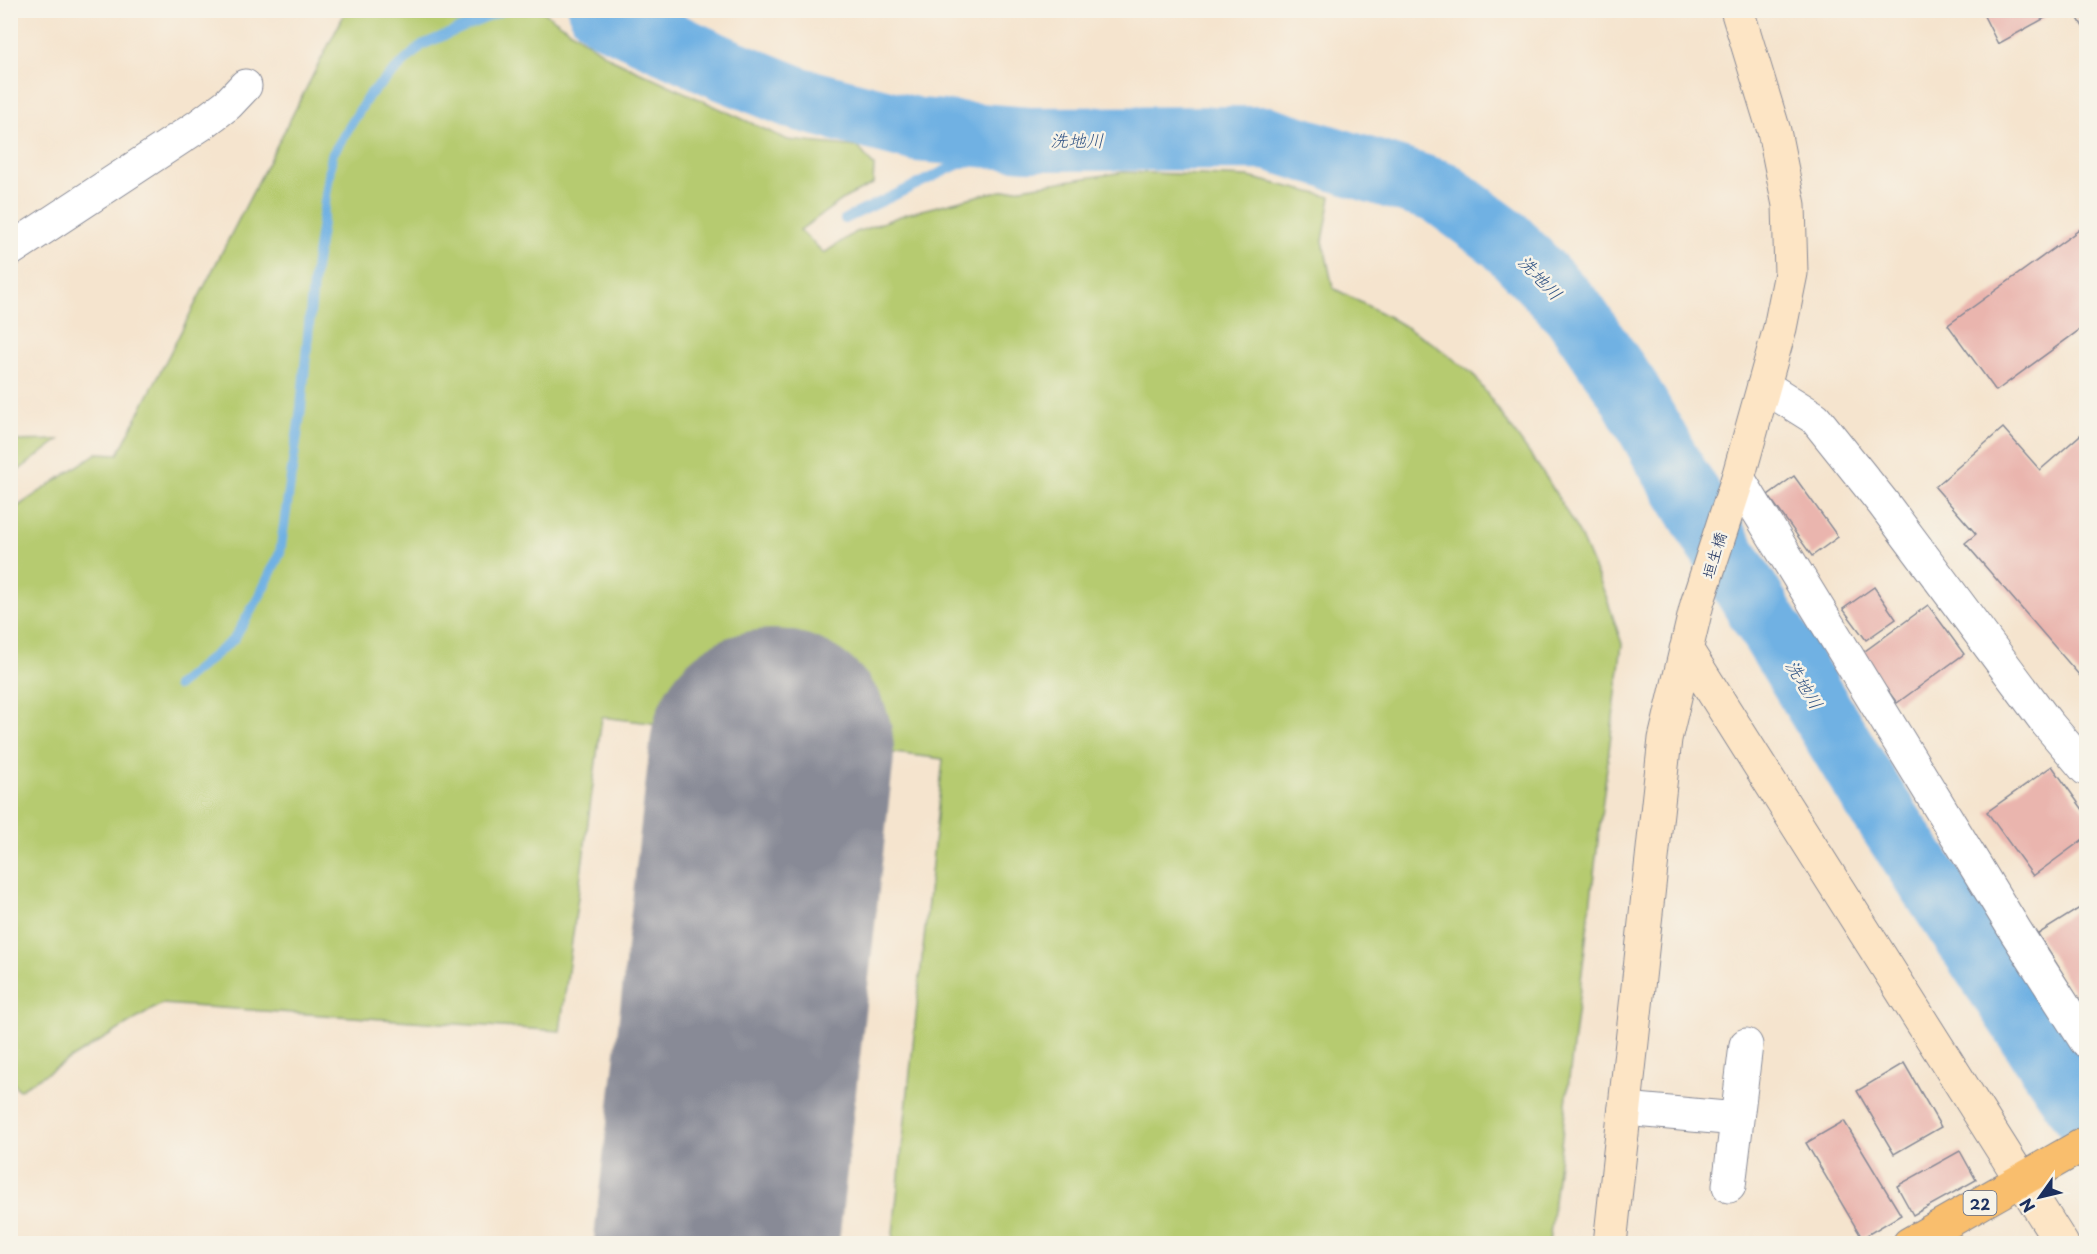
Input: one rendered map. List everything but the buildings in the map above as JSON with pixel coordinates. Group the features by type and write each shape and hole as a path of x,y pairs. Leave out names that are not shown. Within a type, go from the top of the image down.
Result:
{"main road":[{"name":"22","path":"1909,1244 2086,1143"}],"street":[{"name":"垣生橋","path":"1610,1244 1665,740 1697,604 1733,493 1764,386 1780,328 1791,273 1789,204 1774,131 1737,10"},
{"path":"10,250 200,126 228,104 245,86"},
{"path":"1764,386 1815,418 1883,502 2048,723 2086,770"},
{"path":"1733,493 2086,1041"},
{"path":"1686,649 2062,1244"},
{"path":"1729,1186 1746,1045"},
{"path":"1625,1109 1737,1119"}],"green space":[{"path":"346,11 542,11 612,59 788,140 858,147 874,166 873,184 845,198 800,230 824,253 854,233 906,214 989,193 1124,172 1248,177 1331,197 1323,241 1333,288 1431,342 1473,374 1546,477 1579,533 1606,596 1622,644 1549,1243 892,1243 943,759 602,717 560,1031 161,1004 19,1090 10,1079 11,511 97,453 118,454"},
{"path":"59,440 11,476 11,441"}],"waterway":[{"path":"177,686 234,639 260,595 280,553 301,408 313,283 332,155 369,95 422,45 504,10"},
{"name":"洗地川","path":"600,10 606,15 725,69 799,99 918,130 1028,139 1267,138 1440,192 1505,240 1573,311 1628,390 1669,463 1875,800 2086,1118"},
{"path":"845,219 957,165 1028,139"}],"runway":[{"path":"716,1244 772,751"}]}
